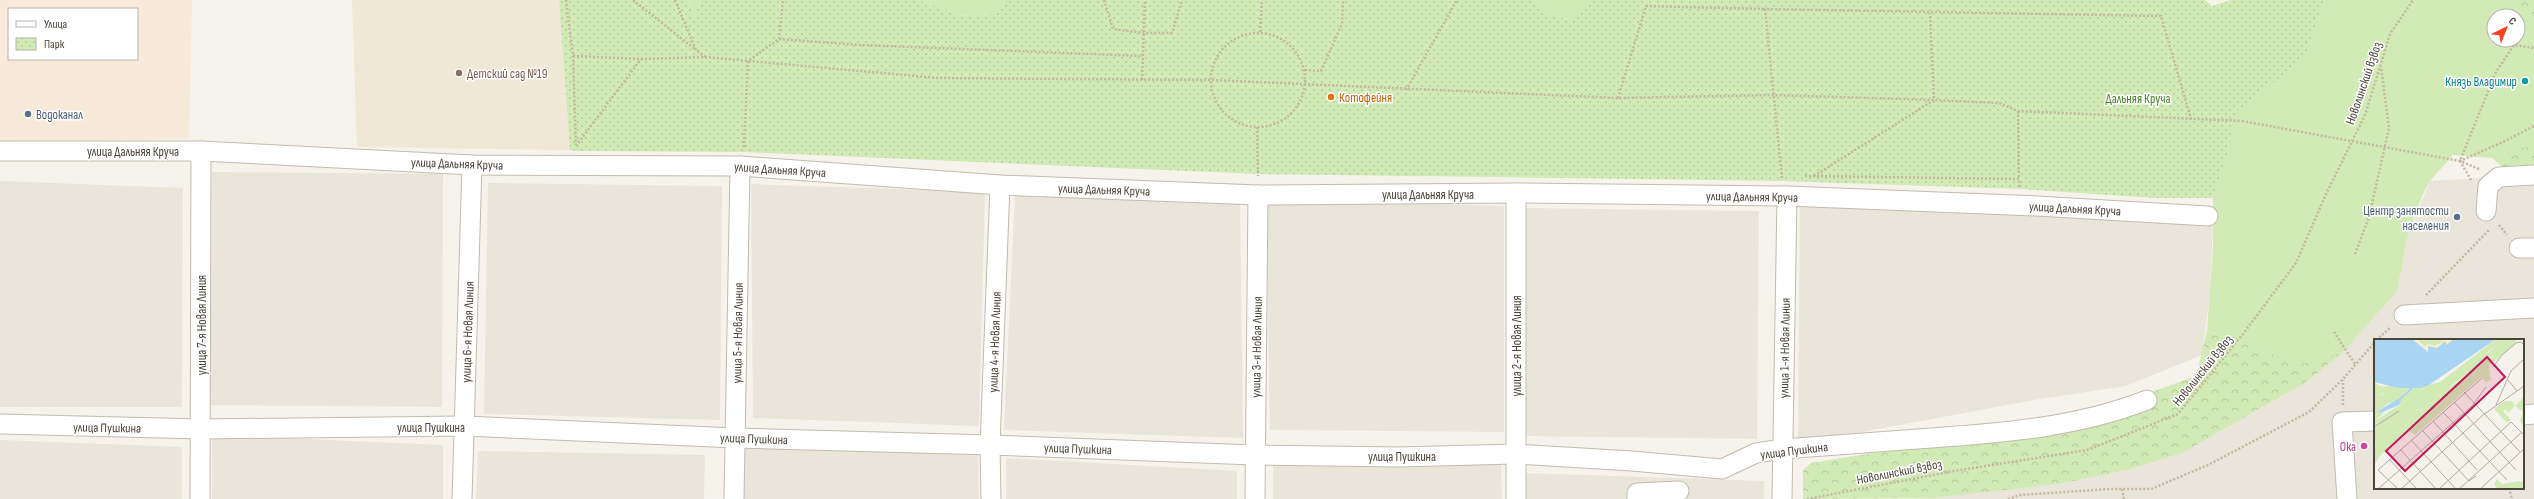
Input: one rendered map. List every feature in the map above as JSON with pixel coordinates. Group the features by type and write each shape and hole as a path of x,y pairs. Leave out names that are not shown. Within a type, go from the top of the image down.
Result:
{"street":[{"name":"улица Дальняя Круча","path":"0,151 201,151 472,165 576,164 740,166 1000,185 1258,195 1516,193 1786,196 2037,206 2208,216"},
{"name":"улица 7-я Новая Линия","path":"200,499 201,151"},
{"name":"улица 6-я Новая Линия","path":"462,499 472,165"},
{"name":"улица 5-я Новая Линия","path":"734,499 740,166"},
{"path":"2491,217 2488,186 2499,177 2534,175"},
{"name":"улица 4-я Новая Линия","path":"991,499 990,445 1000,185"},
{"name":"улица 2-я Новая Линия","path":"1516,193 1516,499"},
{"name":"улица 3-я Новая Линия","path":"1255,499 1254,456 1258,195"},
{"name":"улица 1-я Новая Линия","path":"1782,499 1786,196"},
{"path":"2404,315 2534,308"},
{"name":"улица Пушкина","path":"0,424 201,429 464,426 736,438 990,445 1254,456 1399,457 1515,454 1632,461 1722,469 1756,453 1783,448 1982,435 2052,427 2114,413 2147,400"},
{"path":"2524,415 2534,414"},
{"path":"2347,499 2342,422 2374,421"},
{"path":"1637,499 1637,493 1679,495 1679,466"}],"path":[{"path":"566,0 573,56 576,164"},
{"path":"633,0 705,57"},
{"path":"675,0 696,50"},
{"path":"780,39 783,0"},
{"path":"1104,0 1113,29 1145,33 1172,33 1182,0"},
{"path":"1142,80 1145,33 1145,0"},
{"path":"1260,32 1262,0"},
{"path":"1304,70 1321,71 1342,24 1342,0"},
{"path":"1406,90 1457,0"},
{"name":"Новолинский взвоз","path":"1807,499 1954,470 2087,450 2178,414 2243,334 2296,263 2327,192 2365,115 2390,34 2413,0"},
{"path":"1618,98 1646,6 1930,13 2161,16 2191,119"},
{"path":"1764,9 1782,176 1786,196"},
{"path":"1930,13 1934,100"},
{"path":"1260,32 1275,36 1289,44 1299,56 1304,70 1305,83 1302,97 1295,109 1284,119 1271,125 1257,127 1243,124 1230,118 1220,107 1213,94 1211,80 1213,65 1220,51 1231,41 1245,34 1260,32"},
{"path":"748,61 780,39 860,45 1144,56"},
{"path":"2460,161 2499,66 2514,45 2534,48"},
{"path":"573,56 640,59 705,57 938,78 1211,80 1305,83 1406,90 1618,98 1773,96 2000,103 2018,111 2242,121 2460,161 2499,177"},
{"path":"576,145 640,59"},
{"path":"740,166 743,152 748,61"},
{"path":"2355,254 2369,217 2389,128 2381,66"},
{"path":"1813,176 1934,100"},
{"path":"2018,111 2020,190 2037,206"},
{"path":"2460,161 2505,142 2534,126"},
{"path":"1257,127 1258,195"},
{"path":"2460,161 2474,184"},
{"path":"1782,176 1790,176"},
{"path":"1798,176 2020,178"},
{"path":"2378,339 2442,281 2491,217 2527,248"},
{"path":"2334,332 2355,364"},
{"path":"2008,499 2020,495 2122,489 2150,489 2208,466 2309,412 2343,379 2374,343"},
{"path":"2342,422 2343,379"},
{"path":"2122,489 2124,499"},
{"path":"2509,489 2512,499"}],"shaded area":[{"path":"0,0 192,0 189,139 0,141"},
{"name":"Детский сад №19","path":"352,0 559,0 570,150 357,147"},
{"path":"212,172 443,174 442,407 210,405"},
{"path":"2534,175 2534,499 1911,499 2059,484 2127,470 2397,291 2408,234 2430,181"},
{"path":"0,181 183,188 182,407 0,407"},
{"path":"488,183 722,186 720,420 484,414"},
{"path":"751,184 985,192 979,426 753,418"},
{"path":"1015,194 1240,204 1243,438 1004,430"},
{"path":"1266,199 1504,206 1504,432 1270,430"},
{"path":"1800,200 2213,218 2210,295 2202,355 2126,386 2034,400 1798,444"},
{"path":"1526,208 1759,211 1757,439 1524,436"},
{"path":"212,435 443,445 443,499 212,499"},
{"path":"0,440 182,447 182,499 0,499"},
{"path":"745,446 978,453 979,499 743,499"},
{"path":"478,451 705,455 704,499 476,499"},
{"path":"1006,458 1237,471 1237,499 1006,499"},
{"path":"1273,461 1501,465 1502,499 1273,499"},
{"path":"1525,473 1764,481 1764,499 1525,499"}],"green space":[{"name":"Дальняя Круча","path":"559,0 688,0 694,17 701,0 918,0 960,15 979,17 1000,12 1005,0 1535,0 1540,12 1571,20 1589,0 2205,0 2212,6 2231,0 2325,0 2306,57 2236,112 2227,155 2213,198 2154,198 2020,189 1782,181 1258,174 743,152 577,151 570,150"},
{"path":"688,0 701,0 694,17"},
{"path":"918,0 1005,0 1000,12 979,17 960,15"},
{"path":"1535,0 1589,0 1572,20 1540,12"},
{"path":"2325,0 2508,0 2516,8 2486,8 2486,48 2526,48 2526,18 2534,19 2534,147 2504,152 2504,168 2492,158 2453,155 2430,181 2422,196 2408,234 2397,291 2342,353 2301,364 2207,331 2213,249 2213,198 2227,155 2236,112 2306,57"},
{"path":"2508,0 2534,0 2534,19 2526,18 2526,8 2516,8"},
{"path":"2534,147 2534,165 2504,168 2498,162 2503,153 2518,148"},
{"path":"2207,331 2301,364 2342,353 2306,382 2182,453 2127,470 2059,484 1932,498 1803,499 1803,470 1811,463 2070,421 2196,376"}],"place":[{"name":"Детский сад №19","path":"459,73"},
{"name":"Князь Владимир","path":"2525,81"},
{"name":"Котофейня","path":"1331,97"},
{"name":"Водоканал","path":"28,114"},
{"name":"Центр занятости населения","path":"2457,217"},
{"name":"Ока","path":"2364,446"}]}
